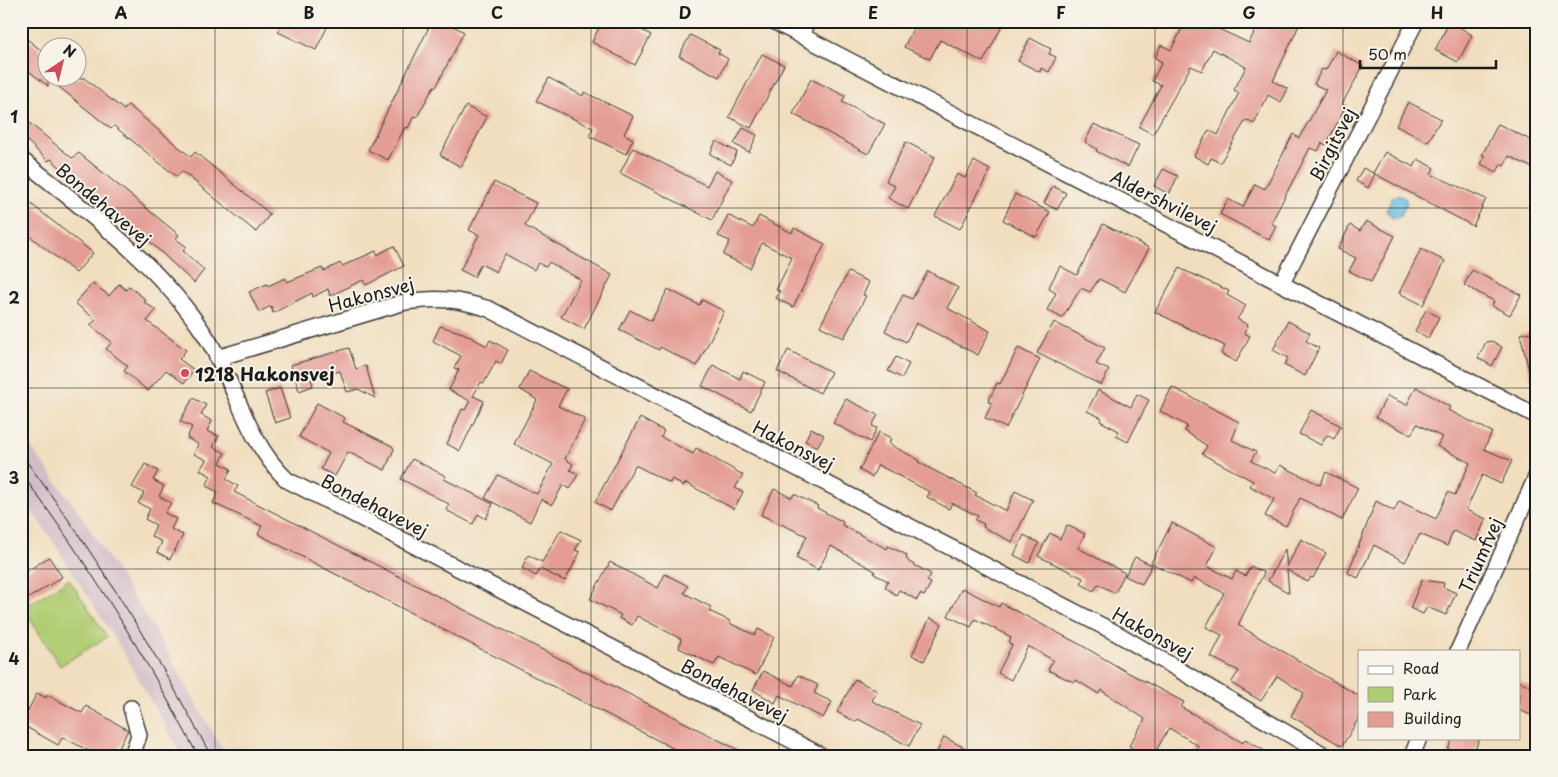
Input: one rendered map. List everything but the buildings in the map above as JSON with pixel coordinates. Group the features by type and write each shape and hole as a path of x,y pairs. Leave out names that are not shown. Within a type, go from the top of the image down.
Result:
{"street":[{"name":"Aldershvilevej","path":"773,21 1537,416"},
{"path":"800,35 808,21"},
{"name":"Birgitsvej","path":"1282,283 1416,21"},
{"name":"Bondehavevej","path":"21,159 131,250 169,289 205,335 257,443 274,468 287,480 822,756"},
{"name":"Hakonsvej","path":"217,358 405,302 434,297 463,301 489,309 1116,633 1326,756"},
{"name":"Triumfvej","path":"1458,650 1537,475"},
{"path":"131,708 139,735 132,756"},
{"path":"1412,756 1419,740"}],"shaded area":[{"path":"21,434 81,515 157,634 226,756 182,756 122,650 51,538 21,496"}],"green space":[{"path":"69,579 107,637 60,666 23,608"}],"water":[{"path":"1399,195 1405,198 1407,203 1400,217 1393,219 1386,211 1392,198"}],"tram line":[{"path":"21,454 48,490 122,601 168,678 211,756"},
{"path":"21,473 70,541 115,611 158,683 198,756"}],"place":[{"name":"1218 Hakonsvej","path":"185,373"}]}
